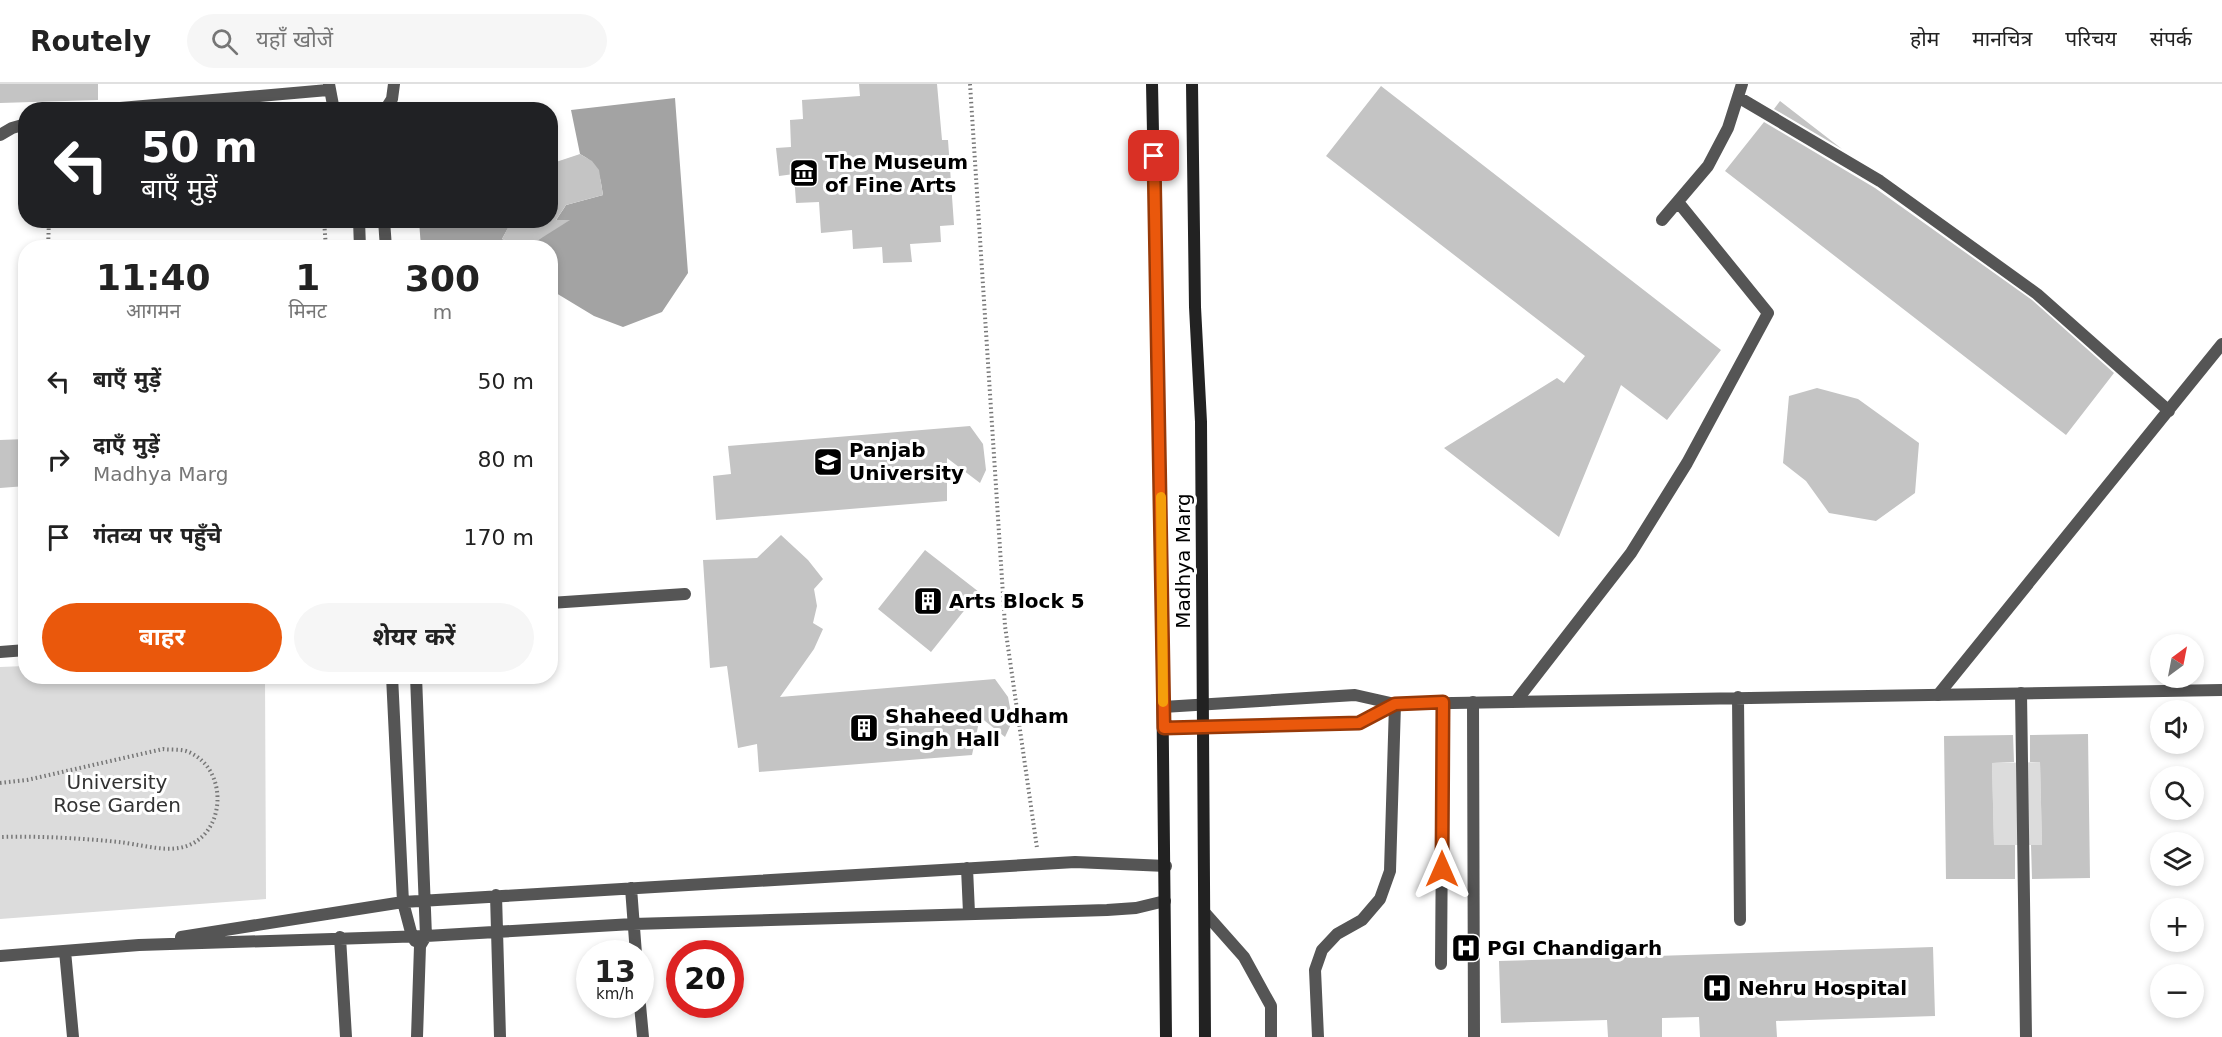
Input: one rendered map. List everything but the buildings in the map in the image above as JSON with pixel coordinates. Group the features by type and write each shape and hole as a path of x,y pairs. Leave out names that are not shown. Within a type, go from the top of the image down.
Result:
{"main road":[{"name":"Madhya Marg","path":"1152,84 1164,728 1167,1037"},
{"name":"Madhya Marg","path":"1192,84 1195,307 1202,422 1206,1037"}],"street":[{"path":"390,102 395,84"},
{"path":"1662,220 1708,166 1728,128 1742,84"},
{"path":"177,102 328,87 334,102"},
{"path":"1738,97 1880,182 2037,294 2169,411"},
{"path":"0,135 18,126"},
{"path":"1517,700 1631,553 1687,463 1768,313 1678,202"},
{"path":"1938,695 2222,344"},
{"path":"558,602 685,594"},
{"path":"0,652 18,651"},
{"path":"392,684 403,902 419,939"},
{"path":"416,684 424,900 419,939 417,1037"},
{"path":"1163,707 1355,694 1395,704 1517,700 2222,690"},
{"path":"2021,693 2026,1037"},
{"path":"1738,697 1740,920"},
{"path":"1441,964 1443,702"},
{"path":"1473,702 1474,1037"},
{"path":"1164,728 1359,723 1395,704"},
{"path":"1318,1037 1315,970 1322,950 1337,934 1362,920 1380,898 1390,871 1395,704"},
{"path":"138,945 259,923 424,900 1075,862 1166,866"},
{"path":"967,868 969,913"},
{"path":"631,888 635,940"},
{"path":"496,895 500,1037"},
{"path":"0,956 138,945 340,938 419,939 633,924 1136,908 1165,901"},
{"path":"1205,913 1244,957 1271,1006 1271,1037"},
{"path":"340,938 346,1037"},
{"path":"65,951 73,1037"},
{"path":"641,1018 643,1037"}],"path":[{"path":"970,84 1005,626 1039,864"},
{"path":"0,783 27,780 163,749 185,751 200,760 212,774 218,790 218,807 210,825 195,841 178,848 77,838 0,837"}],"green space":[{"name":"University Rose Garden","path":"18,666 18,684 265,684 266,899 0,919 0,667"},
{"path":"2040,762 2042,845 1994,845 1992,763"}],"shaded area":[{"path":"675,98 688,273 662,312 623,327 594,316 558,294 558,240 538,240 550,228 558,228 558,217 566,205 603,195 598,171 580,154 571,110"},
{"path":"420,228 508,228 502,239 506,240 420,240"}],"slow traffic":[{"path":"1161,497 1163,702"}],"place":[{"name":"The Museum of Fine Arts","path":"804,173"},
{"name":"Panjab University","path":"828,462"},
{"name":"Arts Block 5","path":"928,601"},
{"name":"Shaheed Udham Singh Hall","path":"864,728"},
{"name":"PGI Chandigarh","path":"1466,948"},
{"name":"Nehru Hospital","path":"1717,988"}],"route":[{"path":"1154,156 1164,728 1359,723 1395,704 1443,702 1442,869"}]}
